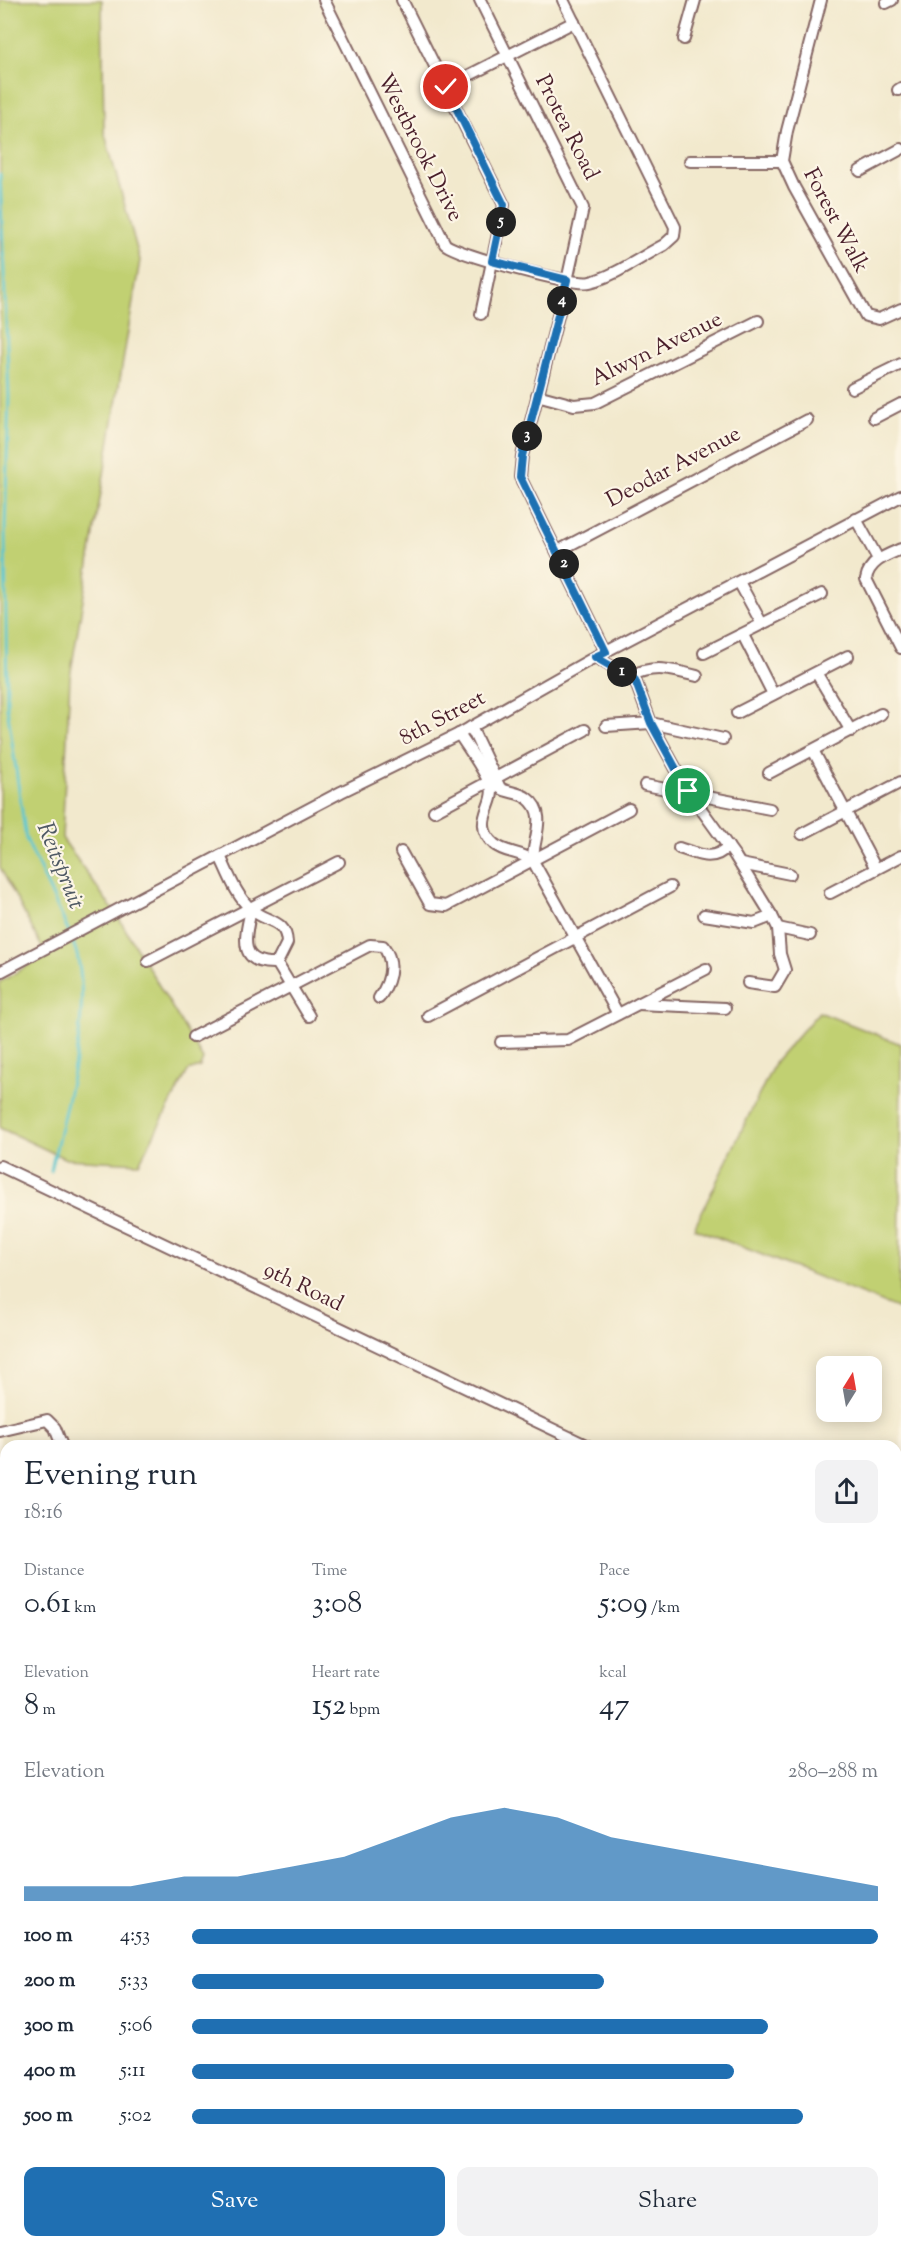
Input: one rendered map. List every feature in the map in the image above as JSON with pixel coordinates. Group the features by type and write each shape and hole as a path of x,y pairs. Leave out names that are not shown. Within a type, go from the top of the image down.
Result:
{"street":[{"name":"Westbrook Drive","path":"324,0 445,244 463,254 587,283 669,242 674,236 675,227 563,0"},
{"path":"402,0 504,205 481,314"},
{"name":"Protea Road","path":"480,0 581,199 582,216 522,456 520,477 606,652"},
{"path":"684,39 695,0"},
{"name":"Forest Walk","path":"821,0 787,131 782,161 794,188 866,316 879,319 901,309"},
{"path":"446,87 574,22"},
{"path":"860,171 901,149"},
{"path":"690,161 782,161"},
{"name":"Alwyn Avenue","path":"537,395 574,405 595,403 758,321"},
{"path":"852,388 901,364"},
{"path":"874,418 901,404"},
{"name":"Deodar Avenue","path":"558,551 807,420"},
{"name":"8th Street","path":"0,972 341,792 459,734 595,657 901,496"},
{"path":"856,519 878,559"},
{"path":"901,549 878,559 867,573 866,579 901,648"},
{"path":"739,582 762,624"},
{"path":"704,653 822,594"},
{"path":"743,635 773,694"},
{"path":"737,713 817,674 848,656"},
{"path":"595,657 631,676 639,688 651,723 688,791 741,864 778,928 780,954 785,966 781,981 775,987 748,983"},
{"path":"631,676 642,670 661,668 697,676"},
{"path":"817,674 851,731"},
{"path":"769,773 814,752 881,714"},
{"path":"606,726 651,723 723,739"},
{"path":"471,727 493,782 492,793 484,812 484,822 489,838 500,848 522,854 533,861 578,938 618,1014"},
{"path":"434,812 585,730"},
{"path":"459,734 493,782 504,790 528,798 538,813 538,832 533,861"},
{"path":"814,752 876,869"},
{"path":"802,834 845,809 901,782"},
{"path":"645,785 688,791 770,809"},
{"path":"401,852 423,894 430,904 438,907 453,903 629,809"},
{"path":"679,848 711,857 721,853 728,846"},
{"path":"220,856 251,910 279,922 284,928 287,944 278,963"},
{"path":"830,893 901,856"},
{"path":"148,962 339,862"},
{"path":"741,864 790,874"},
{"path":"428,1016 670,887"},
{"path":"251,910 245,936 247,950 257,960 278,963"},
{"path":"704,915 754,923 772,916"},
{"path":"778,928 810,935"},
{"path":"193,1037 370,945 381,945 388,953 391,973 387,987 379,998"},
{"path":"278,963 309,1016"},
{"path":"501,1042 568,1040 705,969"},
{"path":"638,1004 725,1008"},
{"name":"9th Road","path":"0,1166 575,1440"},
{"path":"0,1431 47,1420 55,1428 60,1440"}],"green space":[{"name":"Reitspruit","path":"0,0 102,0 104,131 140,260 70,677 62,838 118,917 203,1059 200,1067 188,1071 139,1163 66,1159 0,1128 0,982 46,955 0,867"},
{"path":"819,1012 901,1044 899,1309 694,1228 775,1062"}],"waterway":[{"name":"Reitspruit","path":"0,174 9,396 5,528 7,707 26,839 69,932"},
{"name":"Reitspruit","path":"51,1171 70,1086 80,1021 82,991 79,962 71,938"}],"route":[{"path":"446,87 504,205 492,261 567,280 522,456 520,477 522,485 558,551 606,652 595,657 635,680 651,723 688,791"}]}
